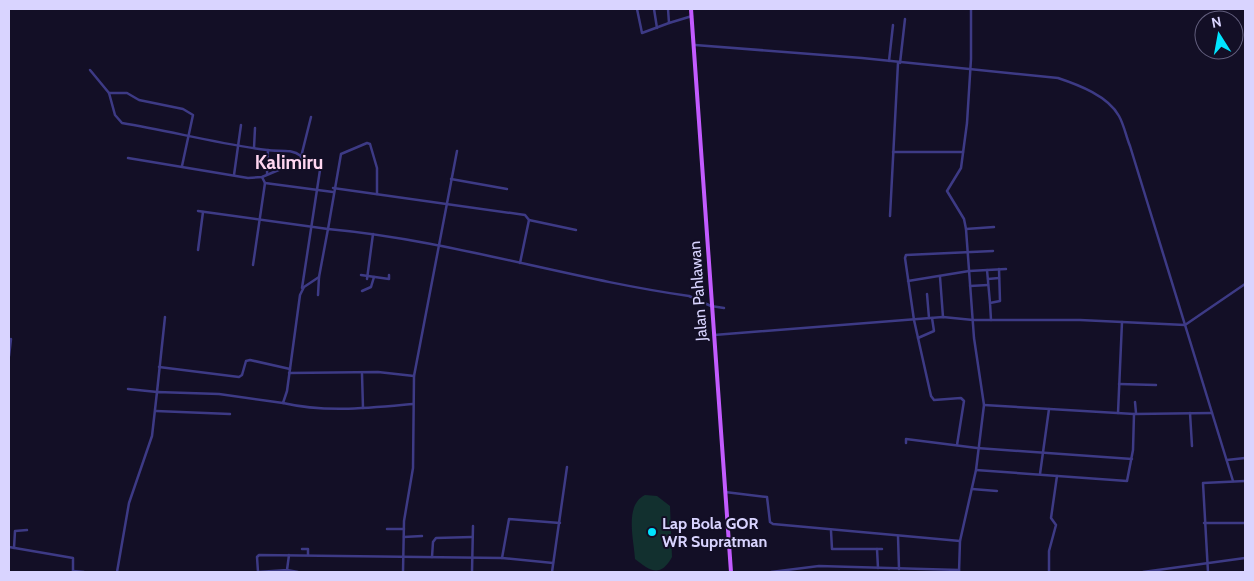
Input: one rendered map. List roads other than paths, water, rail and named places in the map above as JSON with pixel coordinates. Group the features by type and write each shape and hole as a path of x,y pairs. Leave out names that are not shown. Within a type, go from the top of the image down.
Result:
{"main road":[{"name":"Jalan Pahlawan","path":"691,9 731,572"}],"street":[{"path":"637,9 642,33 692,16"},
{"path":"654,9 657,28"},
{"path":"668,9 669,23"},
{"path":"771,572 819,566 959,571 960,541 976,470 977,448 984,405 973,320 966,230 964,219 947,191 961,168 971,70 971,9"},
{"path":"890,216 899,63 905,18"},
{"path":"889,61 893,25"},
{"path":"695,45 889,61 1058,78 1082,87 1112,107 1119,116 1130,146 1233,481"},
{"path":"90,70 109,93 112,106 120,122 239,146 292,151 301,156"},
{"path":"109,93 127,93 139,100 191,112 194,121 188,137 182,166"},
{"path":"128,158 248,178 262,177 299,162 311,117"},
{"path":"234,175 241,125"},
{"path":"254,148 256,128"},
{"path":"318,295 318,277 340,154 367,143 370,144 377,168 378,194"},
{"path":"267,174 268,150"},
{"path":"404,572 404,529 412,468 414,376 457,151"},
{"path":"893,152 963,152"},
{"path":"283,403 290,371 320,170"},
{"path":"253,265 265,183 262,177"},
{"path":"451,180 507,189"},
{"path":"265,183 446,203 525,215 529,220 576,230"},
{"path":"198,211 373,234 689,296 711,306 724,308"},
{"path":"198,250 203,212"},
{"path":"520,264 529,220"},
{"path":"966,230 994,227"},
{"path":"368,277 373,234"},
{"path":"957,444 964,401 960,398 932,398 914,320 906,256 967,250 993,250"},
{"path":"990,303 1000,302 999,269"},
{"path":"908,281 969,271 1006,269"},
{"path":"987,270 991,320"},
{"path":"361,275 389,280 390,275"},
{"path":"302,290 318,277"},
{"path":"362,291 371,287 374,277"},
{"path":"940,277 943,317"},
{"path":"988,279 999,278"},
{"path":"714,335 943,317 973,320 1122,322 1185,325 1245,284"},
{"path":"970,286 988,285"},
{"path":"918,338 934,331 927,294"},
{"path":"116,572 129,503 152,436 165,317"},
{"path":"1118,413 1122,322"},
{"path":"9,356 10,339"},
{"path":"159,367 239,376 242,375 246,361 250,360 290,371 362,374 378,372 414,376"},
{"path":"362,374 363,408"},
{"path":"1119,384 1156,384"},
{"path":"128,389 157,392 227,394 311,409 363,408 413,404"},
{"path":"976,470 1127,480 1132,460 1135,402"},
{"path":"984,405 1135,414 1212,413"},
{"path":"1040,474 1049,409"},
{"path":"156,411 230,414"},
{"path":"1190,413 1192,446"},
{"path":"906,443 906,440 957,444 977,448 1132,460"},
{"path":"1227,460 1245,458"},
{"path":"552,572 567,467"},
{"path":"1050,572 1048,555 1056,524 1051,518 1057,476"},
{"path":"1208,572 1203,483 1245,481"},
{"path":"972,489 997,491"},
{"path":"725,492 767,497 770,522 773,524 831,531 960,541"},
{"path":"502,558 509,520 560,523"},
{"path":"1204,523 1245,522"},
{"path":"472,572 472,537 474,526"},
{"path":"386,529 404,529"},
{"path":"14,548 16,531 27,530"},
{"path":"831,531 832,549 882,549"},
{"path":"404,537 422,536"},
{"path":"898,536 899,568"},
{"path":"432,557 432,542 436,538 472,537"},
{"path":"9,547 73,558 73,572 84,572"},
{"path":"302,549 308,549 308,555"},
{"path":"877,549 878,568"},
{"path":"287,570 290,555"},
{"path":"298,572 287,570 258,572 257,556 502,558 553,563"},
{"path":"1143,572 1245,558"}],"place":[{"name":"Lap Bola GOR WR Supratman","path":"652,532"}],"district":[{"name":"Kalimiru","path":"289,162"}]}
